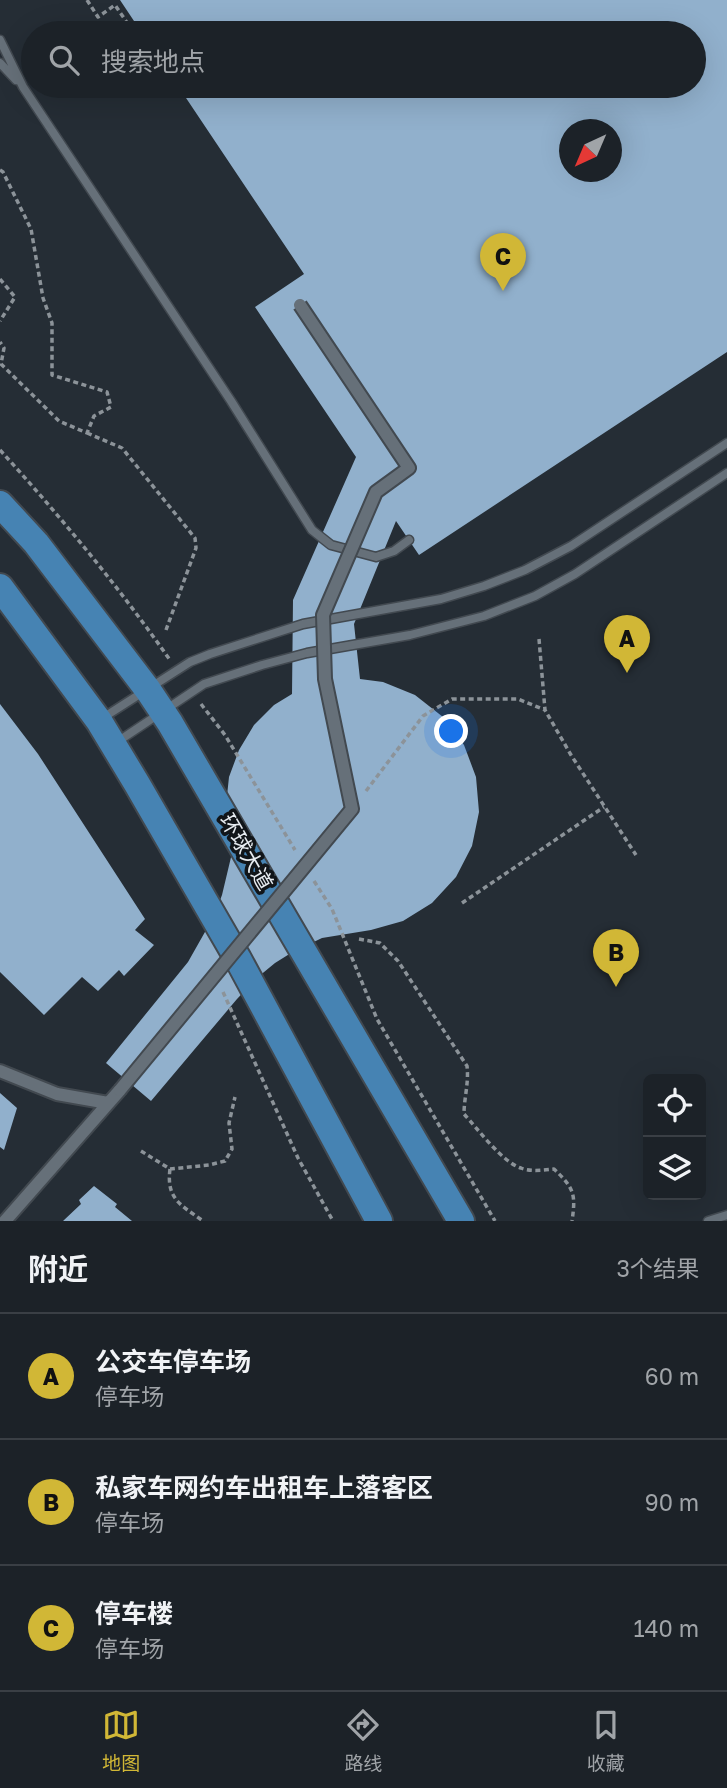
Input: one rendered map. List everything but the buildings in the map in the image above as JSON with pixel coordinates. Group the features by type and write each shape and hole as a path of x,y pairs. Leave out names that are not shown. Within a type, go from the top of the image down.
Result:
{"main road":[{"name":"环球大道","path":"0,503 36,543 163,713 461,1221"},
{"path":"0,587 113,744 238,958 379,1221"}],"street":[{"path":"5,1221 120,1090 352,809 325,679 323,615 376,492 409,468 300,305"},
{"path":"0,1071 57,1094 107,1103"}],"lane":[{"path":"0,40 21,83"},
{"path":"0,64 21,85"},
{"path":"30,98 231,401 312,530 331,545 376,558 394,551 409,540"},
{"path":"99,721 177,670 210,654 303,624 441,599 525,570 571,546 727,443"},
{"path":"113,744 204,684 307,653 410,635 484,616 535,596 575,574 727,473"},
{"path":"708,1221 727,1215"}],"path":[{"path":"87,0 98,16 115,5 126,21"},
{"path":"0,170 31,229 43,298 52,323 52,375 107,392 111,407 94,416 87,433"},
{"path":"0,279 15,297 0,321"},
{"path":"0,342 4,348 1,365 59,421 122,448 195,538 196,548 166,630"},
{"path":"0,450 51,506 145,624 177,670"},
{"path":"539,639 545,710 636,855"},
{"path":"193,692 225,735 296,851"},
{"path":"352,809 424,716 452,699 518,699 545,710"},
{"path":"462,902 604,807"},
{"path":"310,875 332,909 377,1019 495,1221"},
{"path":"359,939 380,943 398,961 467,1066 469,1080 464,1114 508,1161 521,1169 554,1169 569,1183 575,1201 572,1221"},
{"path":"223,993 298,1158 333,1221"},
{"path":"141,1152 170,1169 225,1161 232,1149 229,1123 235,1097"},
{"path":"170,1169 169,1182 175,1200 203,1221"}],"place":[{"name":"停车楼","path":"503,291"},
{"name":"公交车停车场","path":"627,673"},
{"name":"私家车网约车出租车上落客区","path":"616,987"}]}
